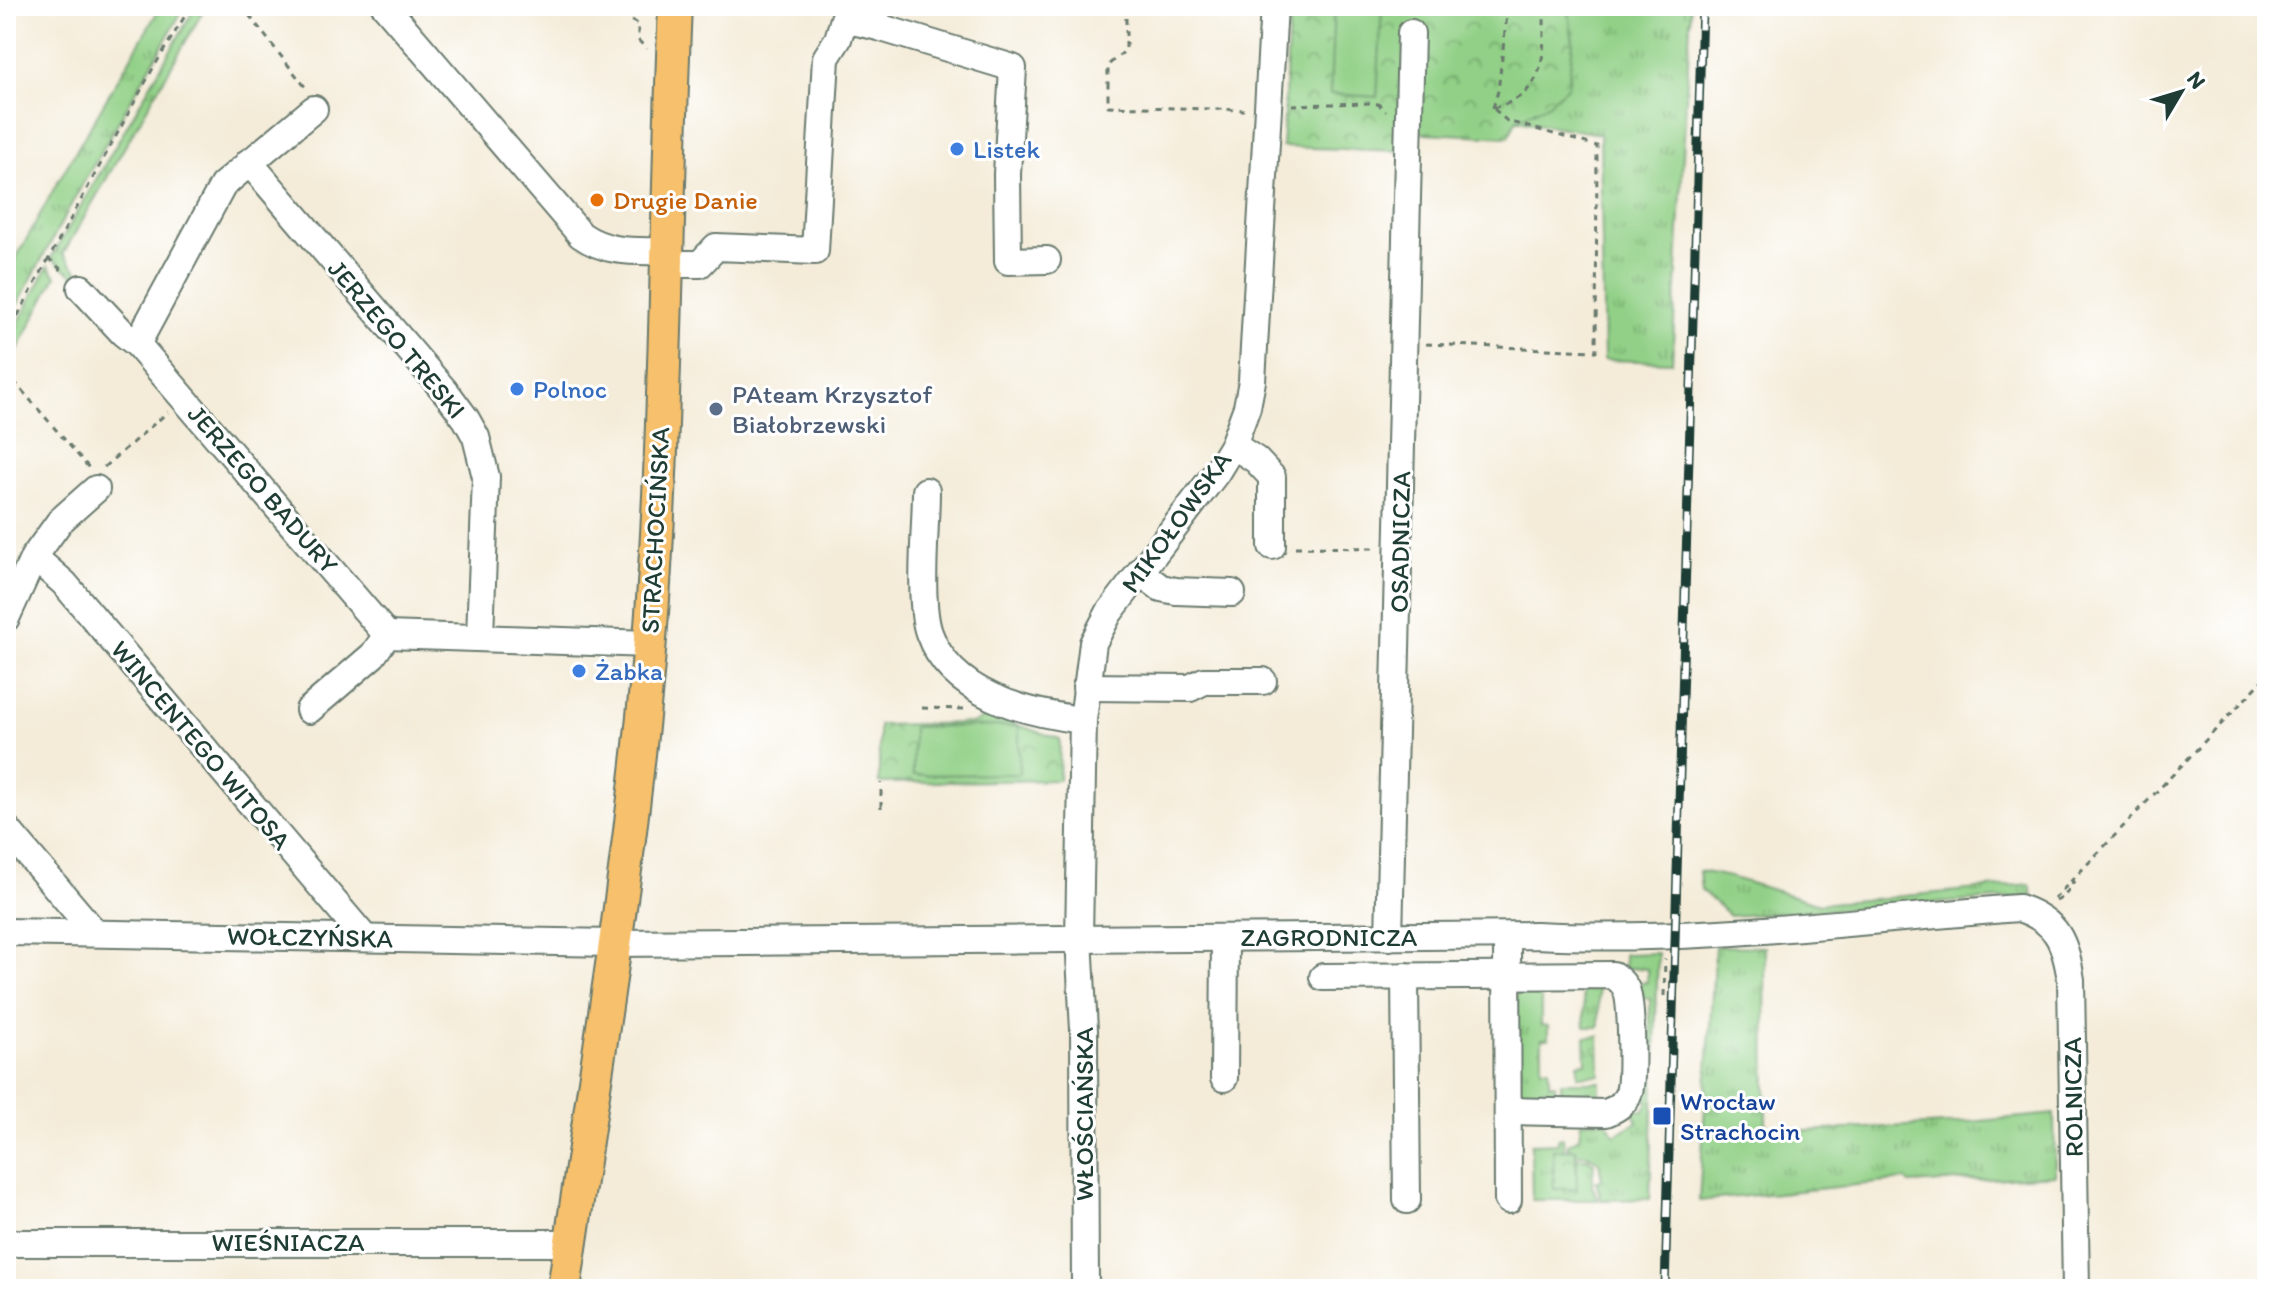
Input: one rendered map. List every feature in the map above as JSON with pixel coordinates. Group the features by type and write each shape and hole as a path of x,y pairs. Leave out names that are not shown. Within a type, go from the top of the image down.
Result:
{"main road":[{"name":"STRACHOCIŃSKA","path":"564,1289 615,943 649,644 675,6"}],"street":[{"path":"385,6 581,235 595,245 613,250 700,264 716,247 815,251 826,58 838,39 844,19 876,17 1013,68 1007,174 1008,261 1047,260"},
{"name":"MIKOŁOWSKA","path":"1079,938 1083,720 1093,643 1109,613 1216,473 1233,445 1247,407 1252,381 1274,6"},
{"name":"OSADNICZA","path":"1389,937 1411,33"},
{"path":"137,344 223,185 314,109"},
{"name":"JERZEGO TRESKI","path":"249,162 449,396 476,437 486,477 480,636"},
{"name":"JERZEGO BADURY","path":"72,280 137,344 387,635"},
{"path":"1233,445 1256,460 1272,477 1272,546"},
{"path":"6,618 34,557 60,521 96,489"},
{"path":"926,491 924,601 929,632 941,657 960,678 984,694 1055,716 1083,720"},
{"name":"WINCENTEGO WITOSA","path":"34,557 64,583 364,937"},
{"path":"1140,572 1161,588 1232,593"},
{"path":"309,710 373,655 387,635 649,644"},
{"path":"1086,687 1190,688 1204,681 1263,681"},
{"path":"6,828 95,933"},
{"name":"ZAGRODNICZA","path":"615,943 1680,936 2046,908"},
{"name":"ROLNICZA","path":"2046,908 2067,954 2071,980 2076,1289"},
{"name":"WOŁCZYŃSKA","path":"6,932 615,943"},
{"path":"1507,936 1508,1200"},
{"name":"WŁOŚCIAŃSKA","path":"1079,938 1084,1030 1085,1289"},
{"path":"1224,1078 1225,938"},
{"path":"1323,977 1613,975 1627,990 1630,1010 1629,1091 1618,1108 1606,1113 1508,1111"},
{"path":"1405,976 1407,1200"},
{"name":"WIEŚNIACZA","path":"6,1243 571,1243"}],"path":[{"path":"6,337 152,70 191,6"},
{"path":"242,6 312,97 314,109"},
{"path":"613,6 621,16 638,24 638,40 647,49 673,46"},
{"path":"1126,6 1126,50 1108,65 1108,106 1268,107 1369,103 1378,104 1390,114"},
{"path":"1493,108 1498,91 1508,6"},
{"path":"1493,108 1516,102 1538,78 1544,45 1544,6"},
{"path":"1405,343 1596,351 1597,146 1507,121 1493,108"},
{"path":"48,258 72,280"},
{"path":"6,372 95,474 184,398"},
{"path":"1272,546 1399,548"},
{"path":"2046,908 2267,676"},
{"path":"922,708 973,709 984,694"},
{"path":"881,783 881,808"}],"green space":[{"path":"161,6 185,6 73,201 6,326 6,277"},
{"path":"196,6 206,6 63,254 95,292 51,258"},
{"path":"1290,6 1568,6 1573,42 1568,86 1548,104 1516,120 1509,137 1403,132 1402,151 1282,147"},
{"path":"1334,6 1382,8 1377,97 1330,94"},
{"path":"1568,6 1691,6 1672,362 1604,360 1600,134 1516,120 1548,104 1573,42"},
{"path":"48,266 56,276 6,372 6,346"},
{"path":"988,715 1060,739 1059,780 879,783 879,725 974,723"},
{"path":"1019,726 1019,774 913,775 913,727"},
{"path":"1699,871 1820,904 2030,884 2033,897 1730,916 1701,890"},
{"path":"1715,946 1765,947 1766,1133 1947,1124 2054,1114 2055,1175 1910,1184 1906,1180 1699,1201"},
{"path":"1658,953 1650,1199 1601,1200 1596,1181 1602,1180 1599,1162 1588,1154 1576,1155 1576,1150 1568,1150 1567,1144 1579,1138 1581,1122 1606,1121 1615,1135 1637,1122 1630,1105 1643,1112 1649,1101 1636,1094 1637,1082 1645,1072 1650,1072 1650,999 1645,998 1637,988 1647,982 1647,969 1624,968 1624,954"},
{"path":"1550,983 1548,996 1541,996 1541,1025 1548,1026 1548,1039 1542,1039 1542,1068 1549,1068 1549,1084 1555,1084 1555,1098 1519,1098 1516,993 1521,987"},
{"path":"1582,983 1598,983 1599,1027 1585,1027"},
{"path":"1599,1036 1600,1075 1578,1076 1578,1064 1586,1063 1585,1037"},
{"path":"1561,1082 1600,1082 1600,1097 1561,1097"},
{"path":"1563,1137 1564,1150 1553,1150 1577,1189 1577,1158 1588,1158 1594,1163 1592,1185 1598,1200 1532,1200 1531,1144 1558,1143 1558,1138"},
{"path":"1576,1149 1577,1189 1554,1189 1553,1150"}],"waterway":[{"path":"2083,965 2083,982"}],"railway":[{"path":"1665,1289 1702,6"}],"place":[{"name":"Listek","path":"957,149"},
{"name":"Drugie Danie","path":"597,200"},
{"name":"Polnoc","path":"517,389"},
{"name":"PAteam Krzysztof Białobrzewski","path":"716,409"},
{"name":"Żabka","path":"579,671"},
{"name":"Wrocław Strachocin","path":"1662,1116"}]}
